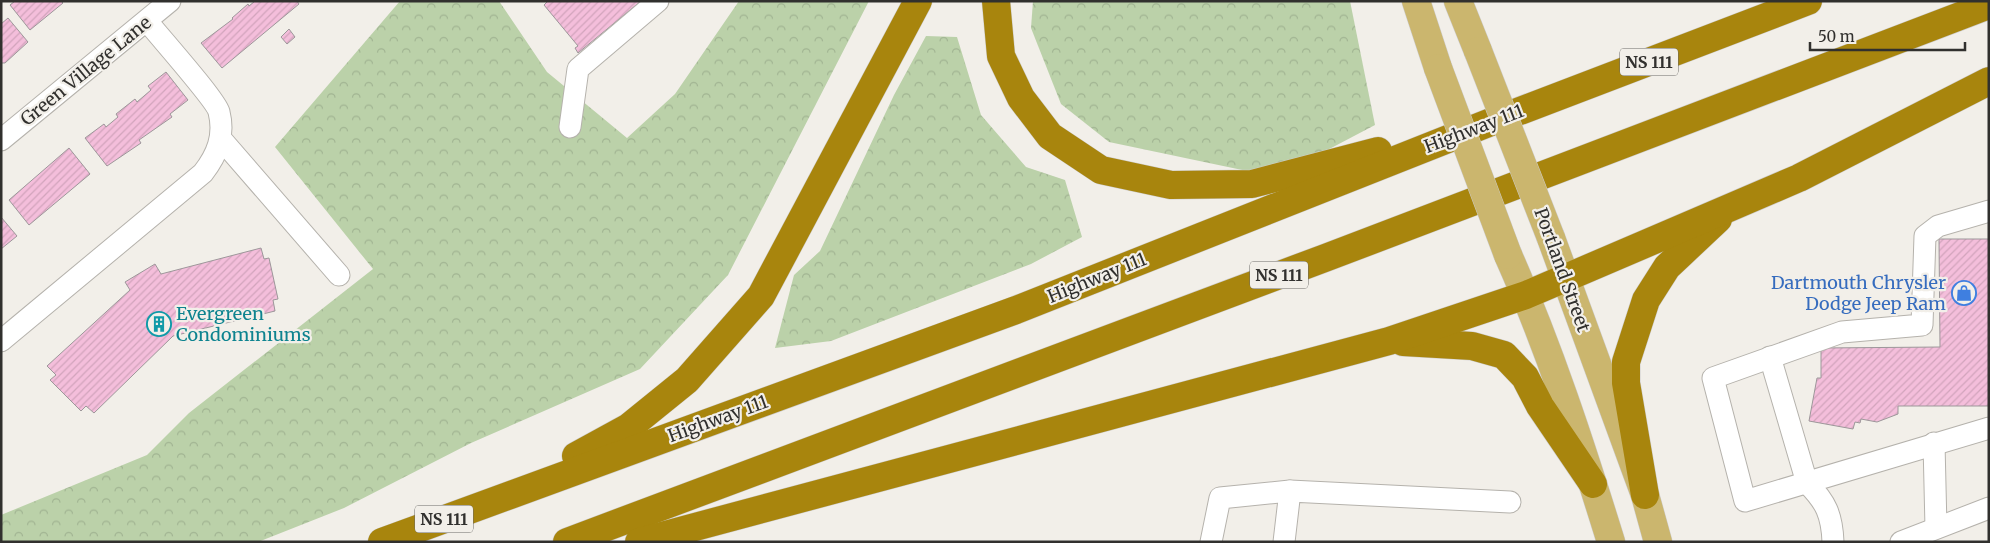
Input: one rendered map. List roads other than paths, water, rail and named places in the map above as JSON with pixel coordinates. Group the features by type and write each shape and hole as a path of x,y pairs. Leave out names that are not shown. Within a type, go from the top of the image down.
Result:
{"highway":[{"path":"506,496 629,427 687,380 761,296 918,1"},
{"path":"996,1 1000,56 1021,98 1050,136 1101,170 1171,185 1252,184 1491,122"},
{"name":"Highway 111","path":"382,542 1016,310 1491,122 1808,1"},
{"name":"NS 111","path":"567,542 1325,258 1989,5"},
{"path":"639,542 1318,358 1389,341 1526,295 1732,205 1799,178 1989,82"},
{"path":"1645,495 1626,384 1626,362 1646,300 1667,268 1732,205"},
{"path":"1389,341 1472,346 1504,356 1525,377 1540,406 1593,484"}],"main road":[{"path":"1416,1 1438,68 1508,255 1526,295 1593,484 1611,542"},
{"name":"Portland Street","path":"1458,1 1551,238 1564,278 1645,495 1658,542"}],"street":[{"name":"Green Village Lane","path":"1,140 170,1"},
{"path":"570,127 578,69 658,1"},
{"path":"1,341 203,173 214,158 221,139 219,110 147,21"},
{"path":"221,139 339,275"},
{"path":"1989,211 1938,226 1925,236 1922,326 1842,332 1713,378 1745,502 1934,443 1989,428"},
{"path":"1770,357 1807,483 1822,498 1830,517 1833,542"},
{"path":"1934,443 1936,528"},
{"path":"1284,542 1290,491"},
{"path":"1211,542 1220,498 1290,491 1510,502"},
{"path":"1901,542 1989,508"}],"place":[{"name":"Dartmouth Chrysler Dodge Jeep Ram","path":"1964,293"},
{"name":"Evergreen Condominiums","path":"159,324"}]}
